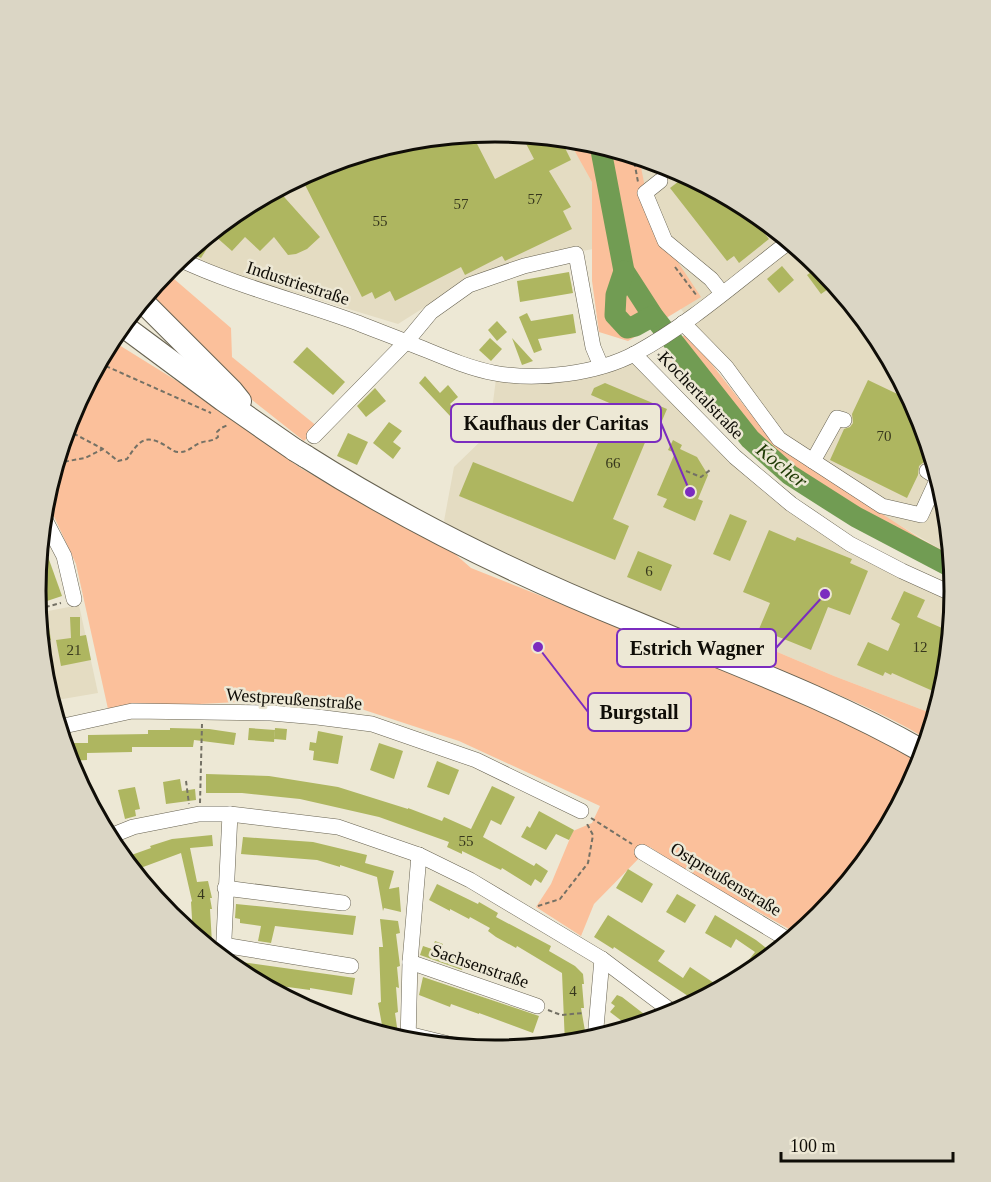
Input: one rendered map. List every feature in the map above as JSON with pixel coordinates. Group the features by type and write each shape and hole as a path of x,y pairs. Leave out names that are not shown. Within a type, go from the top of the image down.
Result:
{"highway":[{"path":"148,307 232,391 257,424"},
{"path":"129,332 257,424 304,448 364,494 528,576 854,715 916,748"}],"street":[{"path":"660,181 645,194 665,241 711,279 722,293"},
{"name":"Industriestraße","path":"189,263 226,279 330,312 460,364 494,373 527,377 570,373 601,366 634,354 681,324 783,246"},
{"path":"304,448 431,312 469,285 525,266 576,254 593,347 601,366"},
{"path":"681,324 726,367 778,439 882,506 921,515 933,490"},
{"name":"Kochertalstraße","path":"634,354 735,458 791,504 850,544 944,590"},
{"path":"813,462 837,418 844,420"},
{"path":"51,529 64,556 74,599"},
{"name":"Westpreußenstraße","path":"67,725 132,711 271,713 372,724 476,760 581,812"},
{"path":"223,948 230,814"},
{"path":"118,833 133,827 194,815 230,814 338,827 418,855 470,880 602,959 665,1007"},
{"name":"Ostpreußenstraße","path":"642,852 782,936"},
{"name":"Sachsenstraße","path":"408,1031 410,962 418,855"},
{"path":"225,888 343,903"},
{"path":"230,953 351,966"},
{"path":"595,1028 602,959"},
{"name":"Sachsenstraße","path":"410,962 537,1006"}],"path":[{"path":"654,342 694,395"},
{"path":"107,366 213,414"},
{"path":"75,434 103,449 118,461 128,459 137,444 144,439 153,440 174,452 182,453 193,449 200,443 213,441 218,437 221,428 231,425 222,419"},
{"path":"66,461 85,458 103,449"},
{"path":"686,471 701,477 710,470"},
{"path":"47,607 74,599"},
{"path":"194,815 201,732"},
{"path":"186,781 194,815"},
{"path":"581,812 618,834 642,852"},
{"path":"525,911 560,899 588,863 593,835 581,812"},
{"path":"537,1006 561,1015 596,1011"}],"shaded area":[{"path":"466,143 525,143 612,157 667,176 720,202 769,235 813,274 852,318 884,366 898,392 921,447 936,503 943,551 780,449 640,251 593,249 519,263 466,281 398,324 220,270 194,258 222,235 271,202 324,176 379,157"},
{"path":"574,149 612,157 641,166 652,223 701,297 628,341 599,332 592,281 592,182"},
{"path":"174,279 231,328 232,357 318,427 304,441 247,396 152,302"},
{"path":"685,335 689,335 775,445 943,551 944,573 805,496 744,447 664,354 665,348"},
{"path":"120,345 185,386 302,469 447,547 471,568 832,712 913,755 898,790 869,840 833,887 791,930 687,872 650,847 594,904 581,936 536,907 551,884 573,831 592,823 600,806 459,741 349,705 277,700 108,709 76,564 53,514 55,503 70,447 81,419 93,392"},
{"path":"633,360 787,507 944,595 941,650 928,712 744,638 737,655 608,601 451,529 444,521 454,467 489,433 496,379"},
{"path":"79,605 98,693 60,699 50,650 47,611"},
{"path":"744,638 928,712 921,736 859,704 737,655"}],"building":[{"path":"476,143 495,179 534,159 526,143 565,148 571,160 549,171 571,207 563,211 572,229 505,261 502,256 465,275 461,267 395,301 390,291 375,299 372,292 362,297 305,185 379,157 437,146"},
{"path":"679,181 694,188 745,218 762,230 769,239 739,263 734,256 727,261 670,188"},
{"path":"283,196 320,237 307,249 296,254 288,255 274,237 260,251 245,237 232,251 218,238"},
{"path":"209,245 201,258 196,256"},
{"path":"782,266 794,280 779,293 767,279"},
{"path":"569,272 573,293 520,302 517,281"},
{"path":"811,272 828,289 821,294 807,275"},
{"path":"527,313 531,321 573,314 576,333 538,339 542,350 534,353 519,317"},
{"path":"497,321 507,332 497,341 488,330"},
{"path":"490,338 502,349 491,361 479,350"},
{"path":"512,338 533,361 522,365"},
{"path":"307,347 345,382 333,395 293,362"},
{"path":"425,376 440,393 448,385 458,397 450,404 457,412 451,417 419,383"},
{"path":"868,380 899,395 925,460 919,466 918,475 907,498 830,460 844,429 853,423 852,414"},
{"path":"605,383 667,409 661,423 654,421 613,519 629,526 615,560 459,496 473,462 573,502 614,405 591,395 594,388"},
{"path":"375,388 386,401 366,417 357,406"},
{"path":"389,422 402,431 393,442 401,448 393,459 373,443"},
{"path":"348,433 368,442 357,465 337,456"},
{"path":"673,440 682,445 680,449 697,457 708,475 698,499 703,501 695,521 663,507 667,499 657,495 675,453 668,450"},
{"path":"730,514 747,521 730,561 713,554"},
{"path":"769,530 795,541 797,537 852,559 850,563 868,571 850,615 828,607 811,650 759,629 770,603 743,592"},
{"path":"638,551 672,565 661,591 627,577"},
{"path":"48,556 62,596 46,601"},
{"path":"904,591 925,600 917,617 943,629 933,691 892,673 891,675 885,672 883,676 857,665 868,642 888,651 900,624 891,619"},
{"path":"47,615 51,640 49,640 47,620"},
{"path":"70,617 80,617 80,636 86,635 91,660 61,666 56,640 71,638"},
{"path":"170,728 209,729 236,733 234,745 194,740 193,747 132,747 132,752 87,753 87,760 80,760 73,743 88,743 88,735 148,734 148,730 170,730"},
{"path":"249,728 275,730 274,742 248,740"},
{"path":"275,728 287,729 286,740 274,739"},
{"path":"318,731 343,736 338,764 313,760 314,751 309,750 310,742 316,743"},
{"path":"379,743 403,751 394,779 370,770"},
{"path":"437,761 459,770 449,795 427,787"},
{"path":"206,774 269,776 338,787 442,821 444,817 471,829 492,786 515,797 501,825 491,820 483,837 534,866 536,863 548,871 541,883 535,879 531,886 502,868 501,870 462,851 462,854 447,847 449,842 379,817 300,799 242,793 206,793"},
{"path":"180,779 182,791 195,789 196,800 166,804 163,782"},
{"path":"135,787 140,809 135,810 136,816 125,819 118,790"},
{"path":"539,811 574,830 569,840 556,834 546,850 521,837 527,826 530,828"},
{"path":"212,835 213,846 190,848 197,882 208,881 212,898 210,898 212,939 192,922 192,901 181,853 142,867 132,855 172,839"},
{"path":"243,837 313,842 367,855 365,863 394,871 389,889 399,887 401,912 384,908 383,911 377,877 317,860 241,854"},
{"path":"628,869 653,884 642,903 616,888"},
{"path":"437,884 478,904 479,902 498,913 496,917 551,946 549,951 575,966 583,974 584,1008 581,1008 585,1031 565,1034 562,973 517,946 516,948 496,937 488,931 490,928 470,917 469,919 429,900"},
{"path":"677,894 696,905 685,923 666,912"},
{"path":"236,904 356,916 353,935 275,926 271,943 258,941 261,926 240,923 240,919 235,918"},
{"path":"608,915 665,951 658,961 683,978 690,967 714,983 688,997 614,947 613,949 594,937"},
{"path":"715,915 767,948 746,963 755,952 736,939 731,948 705,933"},
{"path":"380,919 398,921 400,933 396,934 400,966 397,967 399,988 396,987 398,1012 395,1013 397,1029 380,1025 378,1003 381,1002 379,947 383,947"},
{"path":"435,941 443,944 440,952 465,960 462,970 420,955 423,946 432,949"},
{"path":"244,962 355,978 352,995 310,988 310,990 283,986"},
{"path":"423,977 539,1016 533,1033 479,1013 451,1004 450,1007 419,995"},
{"path":"617,995 644,1014 623,1022 610,1012 615,1006 611,1003"}],"waterway":[{"name":"Kocher","path":"602,155 624,271 653,316 750,439 790,475 856,517 944,563"},
{"name":"Kocher","path":"624,271 616,295 615,315 627,328 653,316"}],"place":[{"name":"Kaufhaus der Caritas","path":"690,492"},
{"name":"Estrich Wagner","path":"825,594"},
{"name":"Burgstall","path":"538,647"}]}
